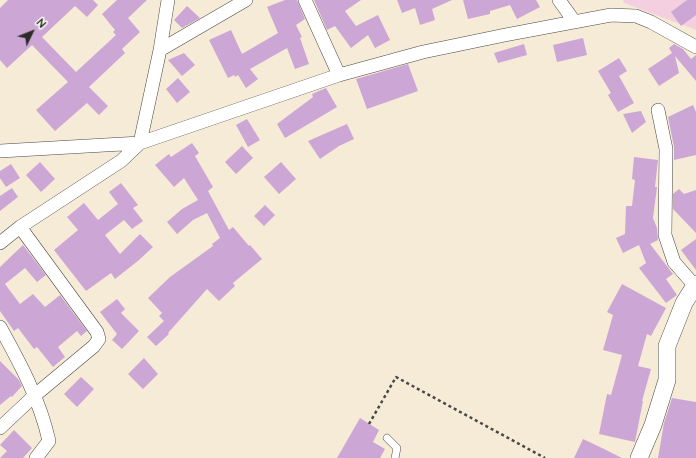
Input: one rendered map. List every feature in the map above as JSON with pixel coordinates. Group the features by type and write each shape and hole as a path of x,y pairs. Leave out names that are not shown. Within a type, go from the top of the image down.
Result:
{"street":[{"path":"0,243 20,227 121,161 140,143 160,50 168,0"},
{"path":"160,50 246,0"},
{"path":"305,0 339,75"},
{"path":"559,0 574,21"},
{"path":"0,151 140,143 339,75 424,52 574,21 611,15 636,16 651,22 696,47"},
{"path":"639,458 653,425 667,380 667,346 684,303 695,285 674,262 665,235 666,149 658,110"},
{"path":"0,428 34,396 89,351 99,339 97,332 20,227"},
{"path":"0,327 28,378 46,425 49,441 36,458"}],"lane":[{"path":"387,438 397,448 395,458"}],"path":[{"path":"369,424 396,377 545,458"}],"shaded area":[{"path":"623,0 696,0 696,30 624,3"}],"building":[{"path":"8,0 93,0 98,5 87,17 75,6 42,37 76,72 116,35 113,32 115,30 102,14 117,0 147,0 128,18 140,32 122,49 125,53 89,87 108,106 99,115 87,103 55,131 36,110 68,82 32,45 7,68 0,60 0,8"},
{"path":"285,0 297,0 305,19 296,25 302,37 300,38 309,64 295,69 287,48 250,69 258,79 246,88 238,75 228,78 209,40 231,30 242,54 278,33 267,7"},
{"path":"314,0 361,0 345,11 356,26 378,15 390,40 375,48 368,35 351,48 335,26 327,30"},
{"path":"397,0 452,0 432,9 435,20 420,25 415,8 402,13"},
{"path":"463,0 536,0 540,7 517,19 510,5 490,11 490,14 468,19"},
{"path":"687,0 696,0 696,15 681,26 671,12"},
{"path":"187,6 200,18 182,28 174,20"},
{"path":"583,38 587,55 557,62 553,45"},
{"path":"524,44 527,55 498,63 494,53"},
{"path":"674,44 683,49 691,59 696,55 696,81 675,56 679,73 659,86 648,69 672,53 669,48"},
{"path":"184,53 195,65 182,76 168,60"},
{"path":"619,58 627,71 619,76 634,103 618,112 608,95 611,93 598,71"},
{"path":"408,64 418,91 367,109 356,79"},
{"path":"178,78 190,92 177,103 166,89"},
{"path":"326,88 337,107 285,138 277,124 313,97 312,94"},
{"path":"693,105 696,112 696,155 674,160 674,147 668,117"},
{"path":"641,111 646,122 632,133 623,114"},
{"path":"247,119 260,140 248,147 236,125"},
{"path":"347,124 354,139 339,146 320,159 308,141"},
{"path":"192,143 199,153 195,156 213,187 208,191 229,230 233,227 262,259 233,283 235,286 219,301 207,289 168,333 169,334 156,346 147,337 164,321 159,316 162,313 148,298 170,277 213,246 212,244 220,238 207,213 193,220 177,234 167,222 182,209 198,200 184,178 174,187 155,165 169,154 171,157"},
{"path":"242,146 253,158 236,174 225,162"},
{"path":"634,157 658,160 655,187 657,187 653,218 657,228 658,240 650,244 673,274 666,279 677,295 666,303 639,268 646,263 639,245 623,253 616,238 625,234 626,206 632,206 635,180 632,179"},
{"path":"40,162 55,179 41,192 26,175"},
{"path":"281,162 296,179 279,194 264,177"},
{"path":"11,164 20,178 6,187 0,178 0,171"},
{"path":"121,183 138,205 133,208 143,221 132,229 124,220 105,235 120,254 140,234 153,247 115,279 111,273 86,291 54,250 78,230 67,217 84,203 98,220 118,204 109,192"},
{"path":"12,188 18,197 0,211 0,196"},
{"path":"679,189 684,194 696,190 696,233 673,209 673,194"},
{"path":"265,205 275,215 264,226 254,216"},
{"path":"696,239 696,270 681,250"},
{"path":"23,245 46,275 37,282 25,268 5,284 20,304 33,294 45,307 60,295 87,331 81,336 77,331 58,347 65,357 53,367 37,347 34,349 18,328 14,331 0,311 0,267"},
{"path":"622,284 666,308 651,336 647,334 638,366 651,369 642,401 635,442 599,434 607,394 611,395 622,355 603,350 613,315 607,312"},
{"path":"117,299 125,309 121,313 139,331 122,349 112,340 117,334 100,312"},
{"path":"144,358 158,374 143,389 128,374"},
{"path":"0,361 19,380 22,386 12,397 11,396 0,405"},
{"path":"81,377 94,389 77,407 64,394"},
{"path":"672,398 696,402 696,458 658,458 664,423"},
{"path":"360,418 379,430 373,442 385,449 380,458 337,458"},
{"path":"14,430 32,448 23,458 0,458 7,451 0,445"},
{"path":"583,439 602,448 622,458 574,458"}]}
